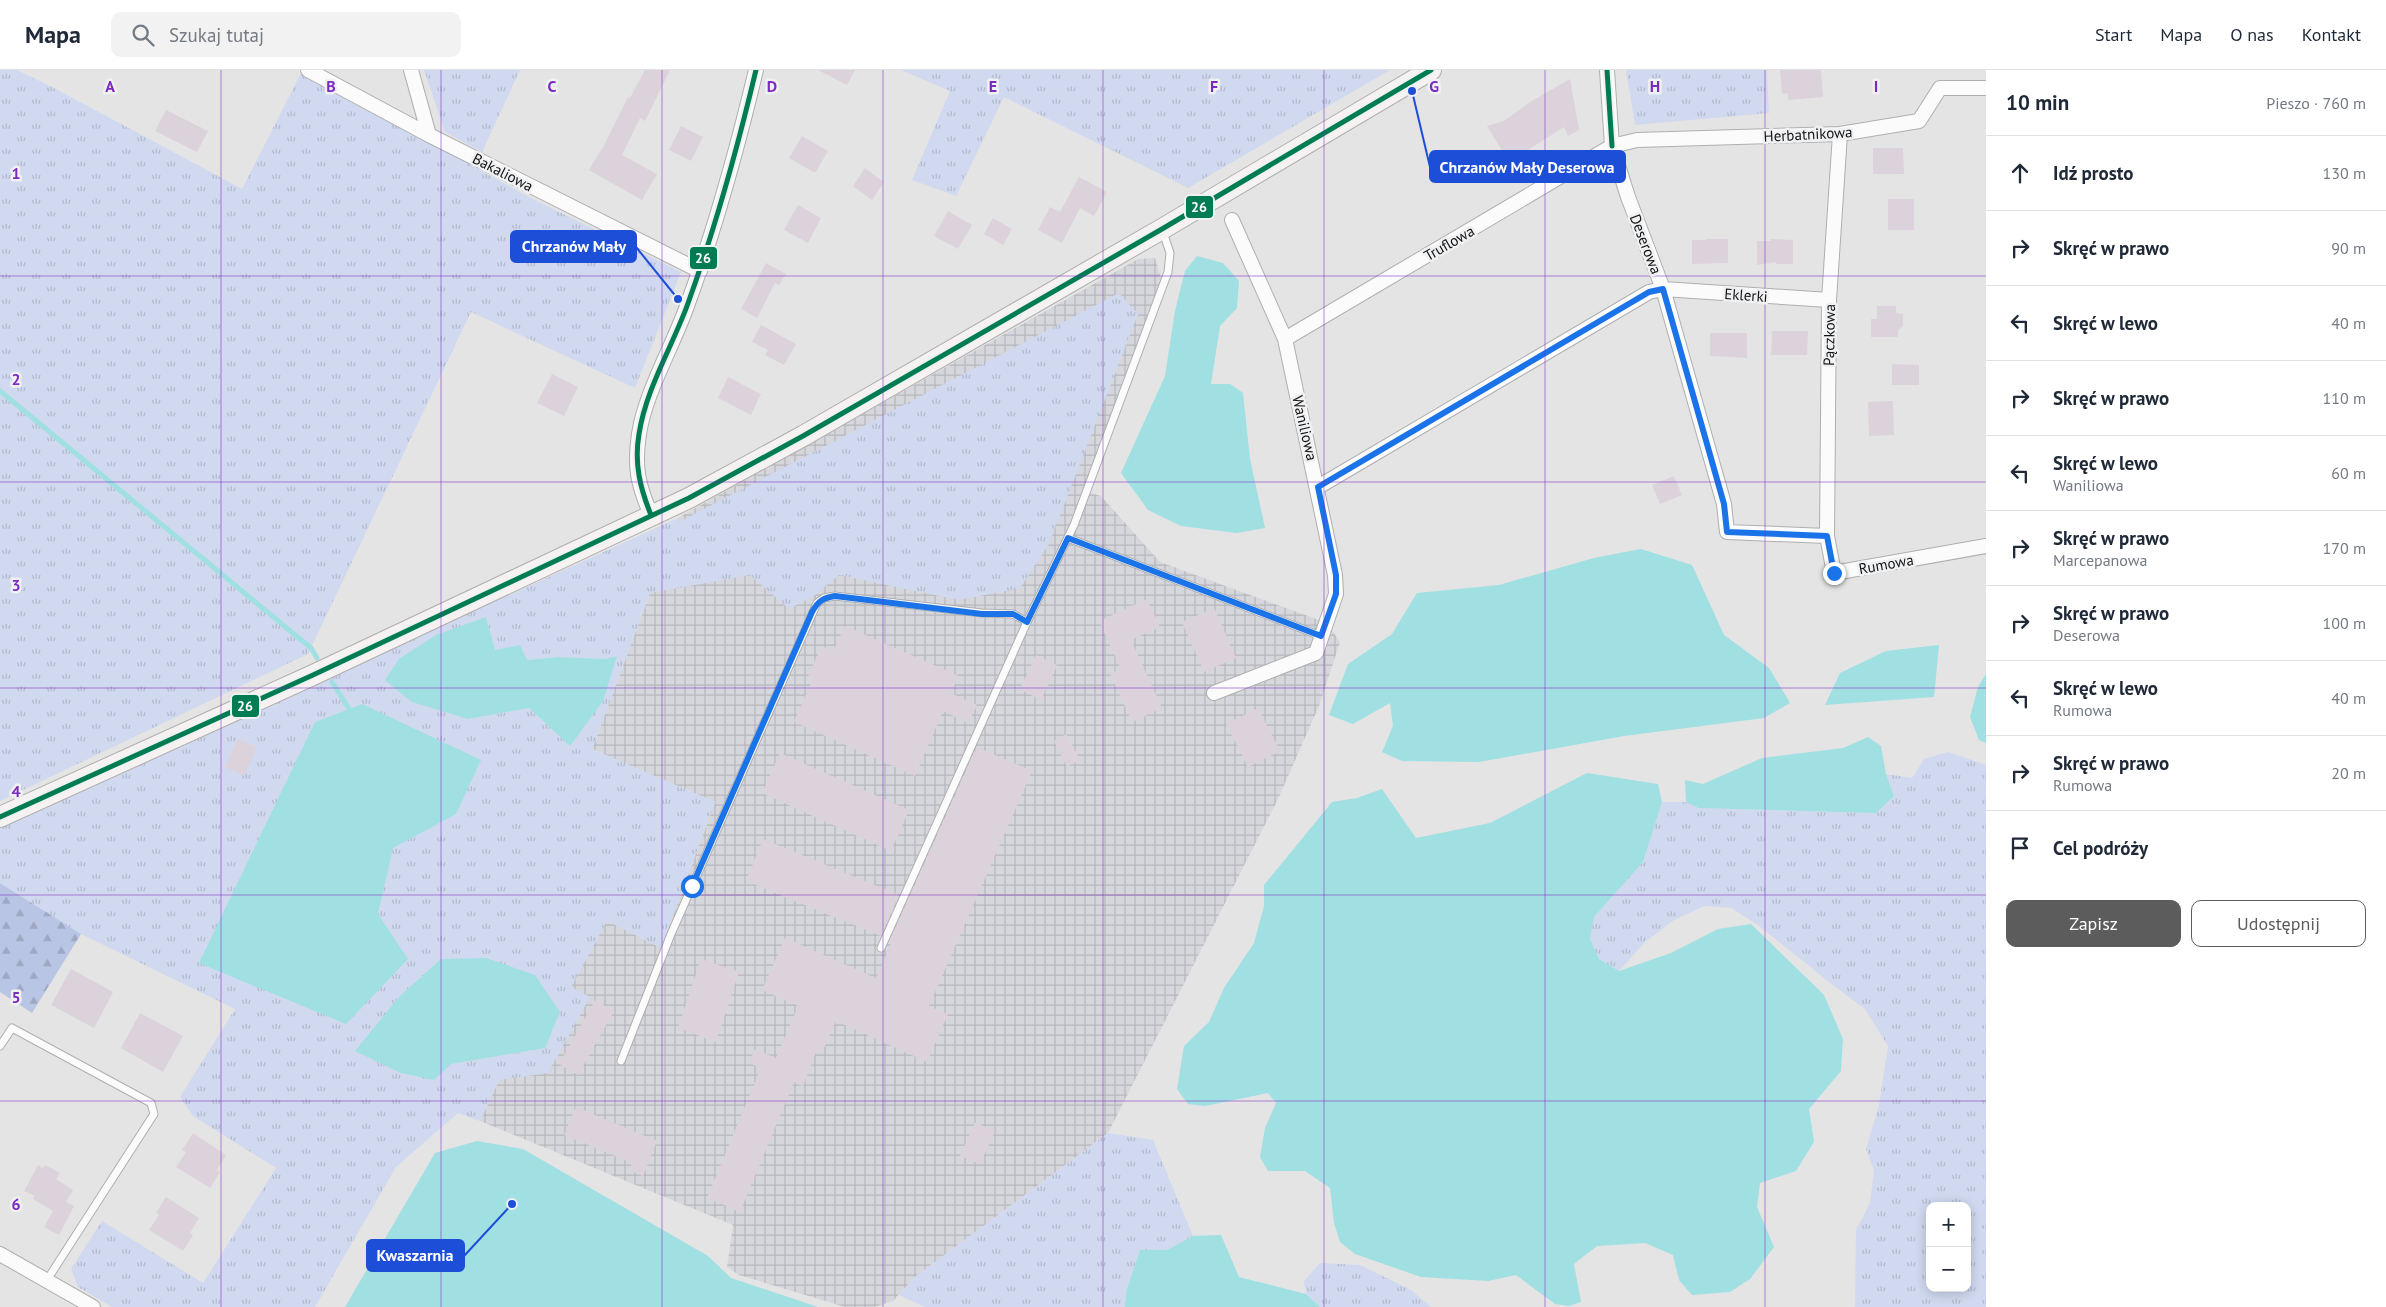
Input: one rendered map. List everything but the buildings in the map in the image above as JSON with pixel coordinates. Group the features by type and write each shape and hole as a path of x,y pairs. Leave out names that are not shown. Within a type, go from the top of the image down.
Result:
{"street":[{"name":"Bakaliowa","path":"308,70 429,135 700,271"},
{"path":"411,70 429,135"},
{"path":"651,515 639,487 636,458 639,432 647,406 681,323 714,228 756,70"},
{"path":"0,817 313,675 689,498 803,436 1162,229 1431,70"},
{"name":"Deserowa","path":"1606,70 1612,146 1628,197 1663,289 1724,504 1727,532 1827,536"},
{"name":"Herbatnikowa","path":"1612,146 1637,140 1840,134 1919,120 1940,88 1986,88"},
{"name":"Pączkowa","path":"1827,536 1830,300 1840,134"},
{"name":"Truflowa","path":"1285,339 1612,146"},
{"name":"Waniliowa","path":"1214,693 1316,653 1336,594 1336,575 1285,339 1232,220"},
{"path":"1318,487 1649,292 1663,289"},
{"name":"Eklerki","path":"1663,289 1830,300"},
{"name":"Rumowa","path":"1827,536 1834,573 1986,546"},
{"path":"0,1254 92,1307"}],"lane":[{"path":"881,948 1027,622 1068,538 1168,272 1170,253 1162,229"},
{"path":"1068,538 1321,636"},
{"path":"621,1061 671,934 817,603 824,598 835,596 982,614 1013,614 1027,622"},
{"path":"0,1046 12,1028 152,1103 154,1114 47,1280"}],"shaded area":[{"path":"1197,256 1223,263 1239,281 1237,308 1220,326 1211,384 1230,384 1243,393 1250,459 1265,528 1237,533 1181,526 1148,510 1121,473 1165,376 1175,311 1185,271"},
{"path":"1155,258 1164,288 1083,491 1101,496 1160,562 1327,623 1340,642 1319,706 1278,799 1108,1133 915,1277 893,1301 874,1307 845,1307 739,1275 727,1267 733,1225 480,1121 499,1080 590,997 570,988 607,920 661,948 715,802 592,749 678,518 1138,259"},
{"path":"1641,549 1692,565 1724,635 1769,668 1790,703 1764,718 1624,736 1479,762 1402,761 1382,752 1393,726 1390,703 1353,724 1329,715 1348,664 1392,634 1417,593 1499,585 1594,558"},
{"path":"486,617 495,650 520,645 527,660 559,657 605,659 617,656 603,701 570,746 529,708 468,719 412,702 385,680 399,659 436,635"},
{"path":"1939,645 1934,697 1825,705 1840,673 1886,651"},
{"path":"1986,674 1986,743 1979,740 1970,717 1978,687"},
{"path":"362,704 481,760 456,814 393,848 378,914 408,959 346,1024 199,963 315,722"},
{"path":"1868,737 1881,746 1886,774 1894,796 1876,813 1698,808 1686,802 1685,780 1703,784 1762,758 1843,748"},
{"path":"1587,773 1658,784 1662,802 1643,862 1594,917 1590,939 1599,959 1619,971 1671,953 1718,929 1751,924 1824,995 1843,1039 1841,1071 1809,1109 1814,1142 1796,1171 1760,1183 1757,1207 1774,1247 1750,1279 1730,1292 1692,1295 1679,1280 1673,1255 1645,1243 1597,1246 1574,1264 1581,1302 1569,1306 1555,1304 1516,1275 1488,1281 1421,1277 1355,1254 1340,1242 1334,1223 1330,1188 1305,1171 1268,1171 1260,1157 1265,1128 1276,1103 1268,1093 1205,1106 1188,1104 1177,1089 1184,1046 1209,1022 1224,988 1254,943 1264,906 1264,885 1332,802 1357,798 1382,789 1416,838 1490,823"},
{"path":"486,958 535,975 560,1012 545,1048 451,1064 434,1080 401,1073 355,1051 399,997 441,959"},
{"path":"477,1141 523,1149 708,1256 731,1278 818,1307 345,1307 435,1153"},
{"path":"1221,1235 1239,1277 1306,1294 1320,1307 1125,1307 1126,1292 1140,1250 1167,1250 1193,1236"}],"green space":[{"path":"0,70 17,70 56,89 242,189 301,73 531,198 681,272 635,388 471,312 308,654 0,801"},
{"path":"424,70 520,70 482,152 445,132"},
{"path":"901,70 1390,70 1188,188 1004,97 956,196 912,180 950,91"},
{"path":"1626,70 1767,70 1769,113 1635,125"},
{"path":"1119,293 1138,314 1049,544 1020,588 959,600 839,575 814,596 789,609 750,575 650,593 592,749 715,802 661,948 607,921 571,987 590,997 548,1073 499,1080 480,1121 458,1113 396,1167 315,1307 112,1307 78,1287 71,1269 102,1221 203,1283 276,1168 193,1116 180,1097 235,1009 81,934 0,883 0,827 678,518 677,523","holes":["486,617 495,651 526,660 559,657 605,659 617,656 570,746 529,708 468,719","362,704 456,814 393,847 378,914 315,722","560,1012 545,1048 451,1064"]},
{"path":"1948,752 1986,765 1986,1307 1855,1307 1856,1230 1870,1203 1874,1170 1866,1149 1879,1105 1888,1046 1865,1009 1758,925 1731,908 1705,906 1674,920 1645,942 1619,971 1599,959 1590,939 1594,917 1643,862 1662,802 1686,802 1698,808 1876,813 1894,796 1886,774 1912,778 1924,759"},
{"path":"0,883 81,934 32,1013 0,992"},
{"path":"1108,1133 1153,1140 1193,1236 1167,1250 1140,1250 1126,1292 1125,1307 925,1307 899,1295 915,1277"},
{"path":"1320,1263 1360,1265 1411,1290 1431,1307 1320,1307 1306,1294 1304,1281"}],"waterway":[{"path":"0,391 311,648 317,658"},
{"path":"332,682 349,709"}],"transit line":[{"name":"26","path":"651,515 641,485 637,455 642,417 653,385 681,322 707,248 733,160 756,70"},
{"name":"26","path":"0,817 313,675 689,498 803,436 1162,229 1431,70"},
{"name":"26","path":"1607,70 1612,146"}],"place":[{"name":"Chrzanów Mały Deserowa","path":"1412,91"},
{"name":"Chrzanów Mały","path":"678,299"},
{"name":"Kwaszarnia","path":"512,1204"}],"route":[{"path":"692,886 812,612 817,603 824,598 835,596 982,614 1013,614 1027,622 1068,538 1321,636 1336,594 1336,575 1318,487 1649,292 1663,289 1724,504 1727,532 1827,536 1834,573"}]}
